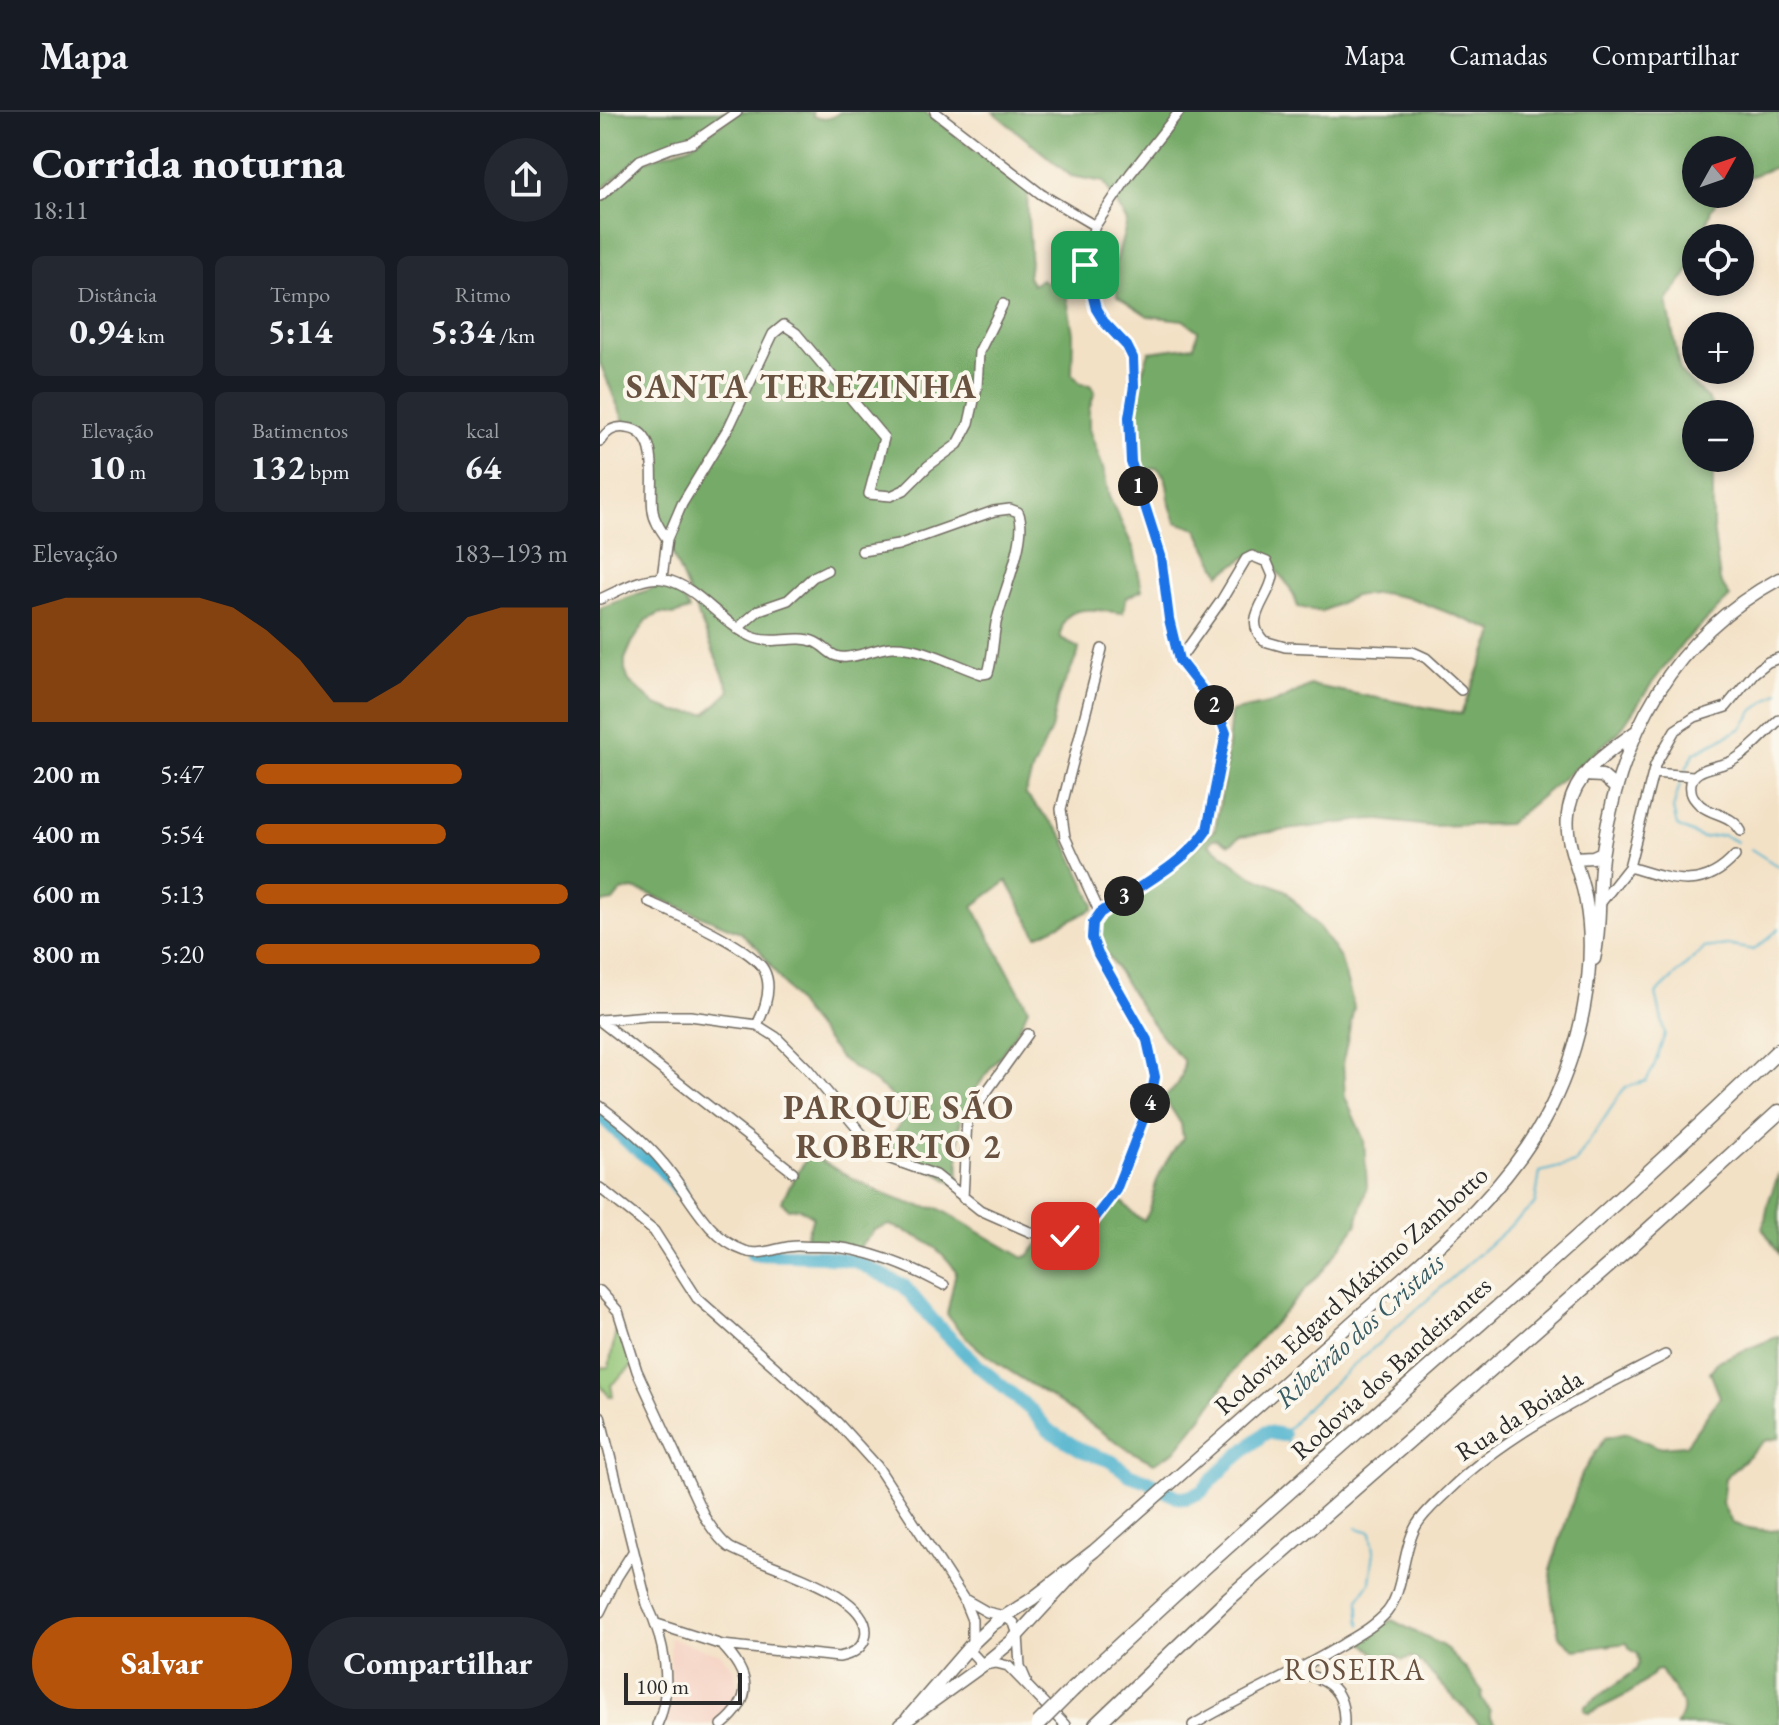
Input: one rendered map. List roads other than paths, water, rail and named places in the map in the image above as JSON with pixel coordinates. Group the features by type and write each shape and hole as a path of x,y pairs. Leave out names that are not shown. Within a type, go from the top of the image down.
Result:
{"highway":[{"name":"Rodovia dos Bandeirantes","path":"1037,1724 1226,1546 1670,1154 1779,1050"},
{"path":"1101,1720 1227,1600 1779,1112"}],"main road":[{"name":"Rodovia Edgard Máximo Zambotto","path":"904,1721 971,1645 1004,1616 1032,1599 1094,1551 1182,1474 1457,1228 1515,1168 1544,1121 1565,1077 1581,1021 1597,945 1602,859 1616,788 1634,733 1660,687 1698,640 1733,610 1779,579"},
{"name":"Rodovia Edgard Máximo Zambotto","path":"1589,974 1587,907 1566,832 1569,807 1575,788 1584,775 1634,733"},
{"path":"1584,775 1602,776 1616,788"},
{"path":"1574,858 1602,859"},
{"name":"Rodovia Edgard Máximo Zambotto","path":"904,1721 983,1665 1018,1635 1094,1551"}],"street":[{"path":"600,196 640,160 692,143 737,112"},
{"path":"935,112 1041,194 1095,226"},
{"path":"600,1020 690,1016 757,1025 776,1037 820,1081 867,1144 888,1158 936,1175 991,1216 1030,1232 1065,1236 1085,1231 1116,1190 1150,1102 1155,1077 1147,1040 1098,954 1092,938 1093,923 1100,913 1187,854 1207,830 1226,733 1216,707 1179,660 1169,619 1161,556 1131,462 1129,417 1134,386 1133,358 1127,346 1096,309 1088,282 1086,250 1095,226 1130,174 1179,112"},
{"path":"662,578 667,539 692,486 730,425 766,346 779,327 784,325 796,333 884,438 869,494 891,496 904,490 928,466 958,444 969,423 977,387 979,352 1003,304"},
{"path":"600,441 614,428 638,432 645,439 652,465 653,516 667,539"},
{"path":"600,599 643,581 662,578 695,595 737,629 768,642 815,642 835,657 894,647 916,650 982,674 988,673 997,620 1016,555 1022,519 1018,512 1010,509 994,511 898,545 862,551"},
{"path":"1179,660 1246,559 1252,556 1267,562 1273,576 1255,618 1255,627 1264,641 1285,647 1413,652 1426,658 1461,690"},
{"path":"737,629 759,610 788,600 807,582 827,570"},
{"path":"1100,913 1065,837 1061,809 1102,649"},
{"path":"1599,905 1627,869 1655,765 1675,730 1695,717 1726,707 1754,673 1779,658"},
{"path":"1653,773 1693,776 1701,770 1731,761 1779,720"},
{"path":"1693,776 1691,793 1698,803 1736,822 1741,831"},
{"path":"1602,859 1614,872 1627,869 1680,880 1698,880 1711,877 1735,856"},
{"path":"649,902 719,935 762,966 768,990 757,1025"},
{"path":"600,1020 793,1172"},
{"path":"963,1198 967,1119 1028,1034"},
{"path":"600,1106 623,1123 661,1160 710,1227 744,1251 799,1246 835,1247 870,1255 944,1285"},
{"path":"600,1188 654,1231 697,1298 865,1451 887,1479 963,1598 972,1620 972,1653 983,1665 996,1663 1008,1666 1065,1725"},
{"path":"600,1291 618,1311 637,1371 705,1518 716,1534 728,1546 803,1576 846,1602 863,1619 866,1634 862,1646 855,1652 839,1657 722,1645 657,1624"},
{"name":"Rua da Boiada","path":"1193,1725 1298,1672 1370,1627 1387,1611 1395,1597 1417,1526 1432,1506 1467,1472 1564,1408 1665,1355"},
{"path":"600,1416 647,1604 657,1624 665,1666 663,1709 657,1725"},
{"path":"600,1612 622,1567 633,1552"},
{"path":"963,1598 1014,1623 1020,1666 1031,1692"},
{"path":"722,1645 736,1660 746,1691 738,1712 722,1725"},
{"path":"1298,1672 1323,1679 1337,1691 1343,1702 1344,1725"}],"waterway":[{"name":"Ribeirão dos Cristais","path":"1685,771 1694,753 1742,728 1754,710 1779,692"},
{"name":"Ribeirão dos Cristais","path":"1681,780 1673,809 1677,826 1702,838 1723,835 1737,842"},
{"name":"Ribeirão dos Cristais","path":"1751,849 1779,867"},
{"name":"Ribeirão dos Cristais","path":"1296,1455 1283,1435 1306,1408 1535,1204 1540,1172 1575,1163 1625,1087 1646,1081 1665,1034 1656,994 1704,948 1727,945 1754,950 1779,929"},
{"name":"Ribeirão dos Cristais","path":"600,1115 656,1164 680,1190"},
{"name":"Ribeirão dos Cristais","path":"753,1254 823,1256 855,1261 904,1286 935,1323 977,1365 1032,1411 1048,1430 1083,1451 1111,1461 1130,1475 1177,1497 1186,1498 1201,1492 1266,1432 1283,1435"},
{"path":"1357,1528 1371,1532 1374,1551 1370,1582 1359,1599 1361,1625"}],"district":[{"name":"SANTA TEREZINHA","path":"802,386"},
{"name":"PARQUE SÃO ROBERTO 2","path":"899,1126"},
{"name":"ROSEIRA","path":"1355,1669"}]}
